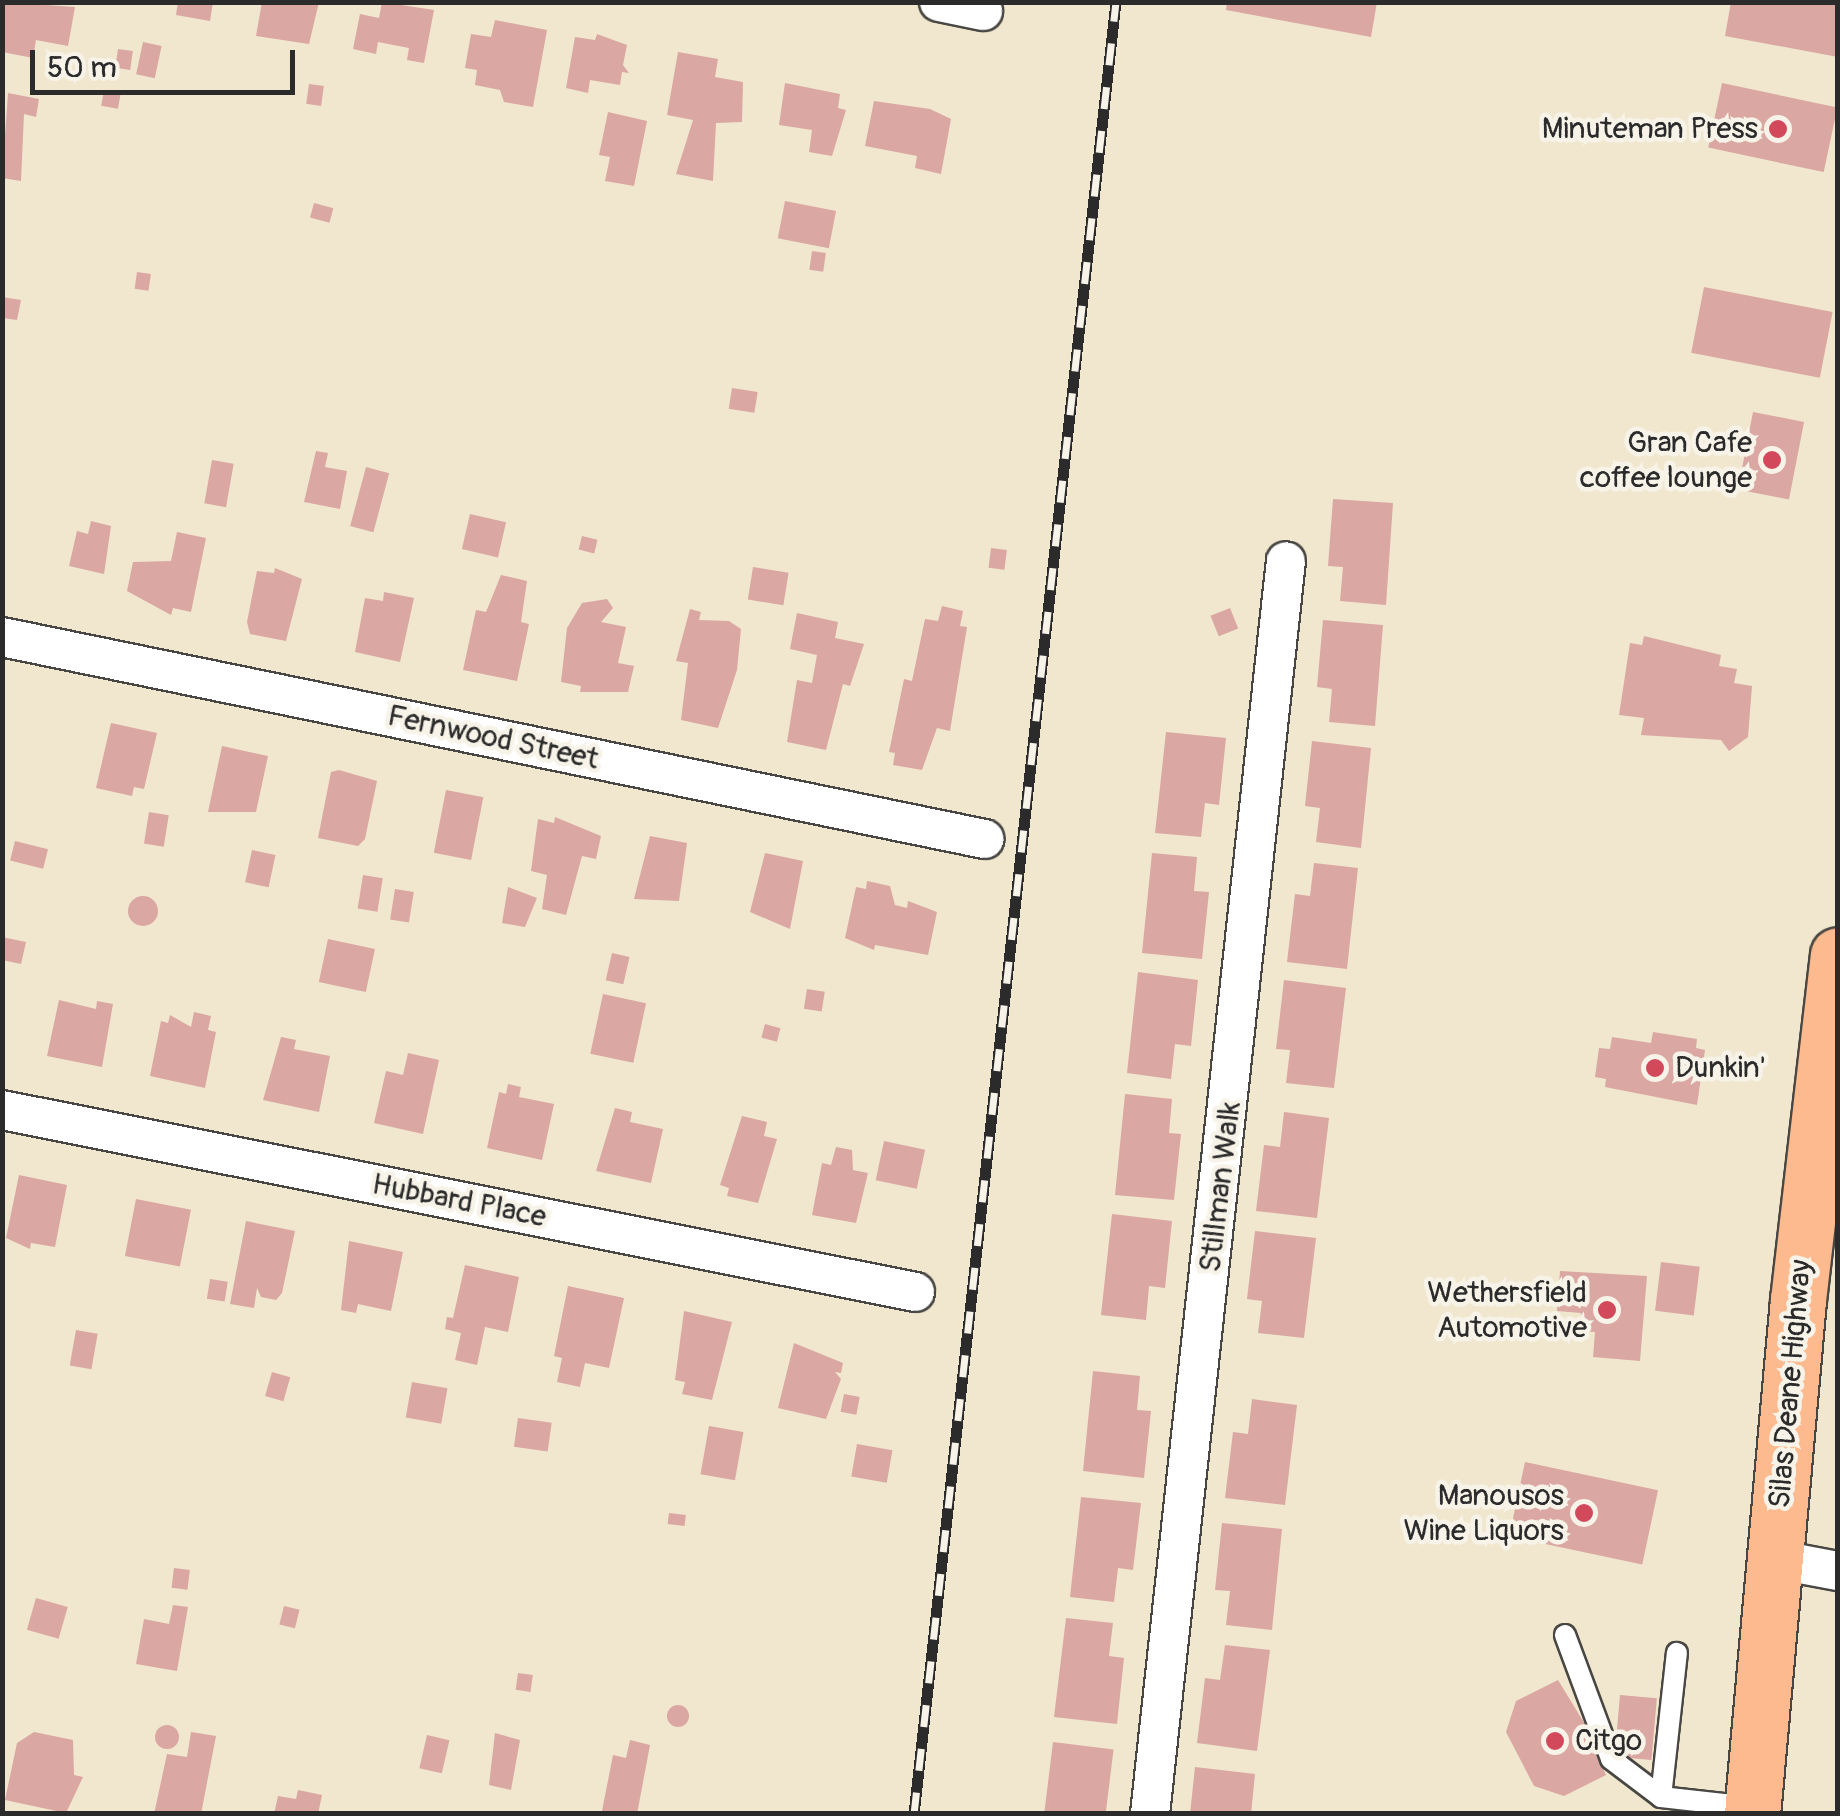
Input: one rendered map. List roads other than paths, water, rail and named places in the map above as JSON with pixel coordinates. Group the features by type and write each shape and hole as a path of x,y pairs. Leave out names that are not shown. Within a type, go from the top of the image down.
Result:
{"main road":[{"name":"Silas Deane Highway","path":"1752,1810 1774,1559 1838,955"}],"street":[{"path":"938,2 983,10"},
{"name":"Stillman Walk","path":"1150,1814 1286,560"},
{"name":"Fernwood Street","path":"2,637 984,839"},
{"name":"Hubbard Place","path":"2,1110 915,1292"},
{"path":"1774,1559 1838,1571"}],"lane":[{"path":"1565,1636 1612,1759 1661,1797 1752,1810"},
{"path":"1661,1797 1677,1653"}],"railway":[{"path":"914,1814 1116,2"}],"place":[{"name":"Minuteman Press","path":"1778,129"},
{"name":"Gran Cafe coffee lounge","path":"1772,460"},
{"name":"Dunkin'","path":"1655,1068"},
{"name":"Wethersfield Automotive","path":"1607,1310"},
{"name":"Manousos Wine Liquors","path":"1584,1513"},
{"name":"Citgo","path":"1555,1741"}]}
